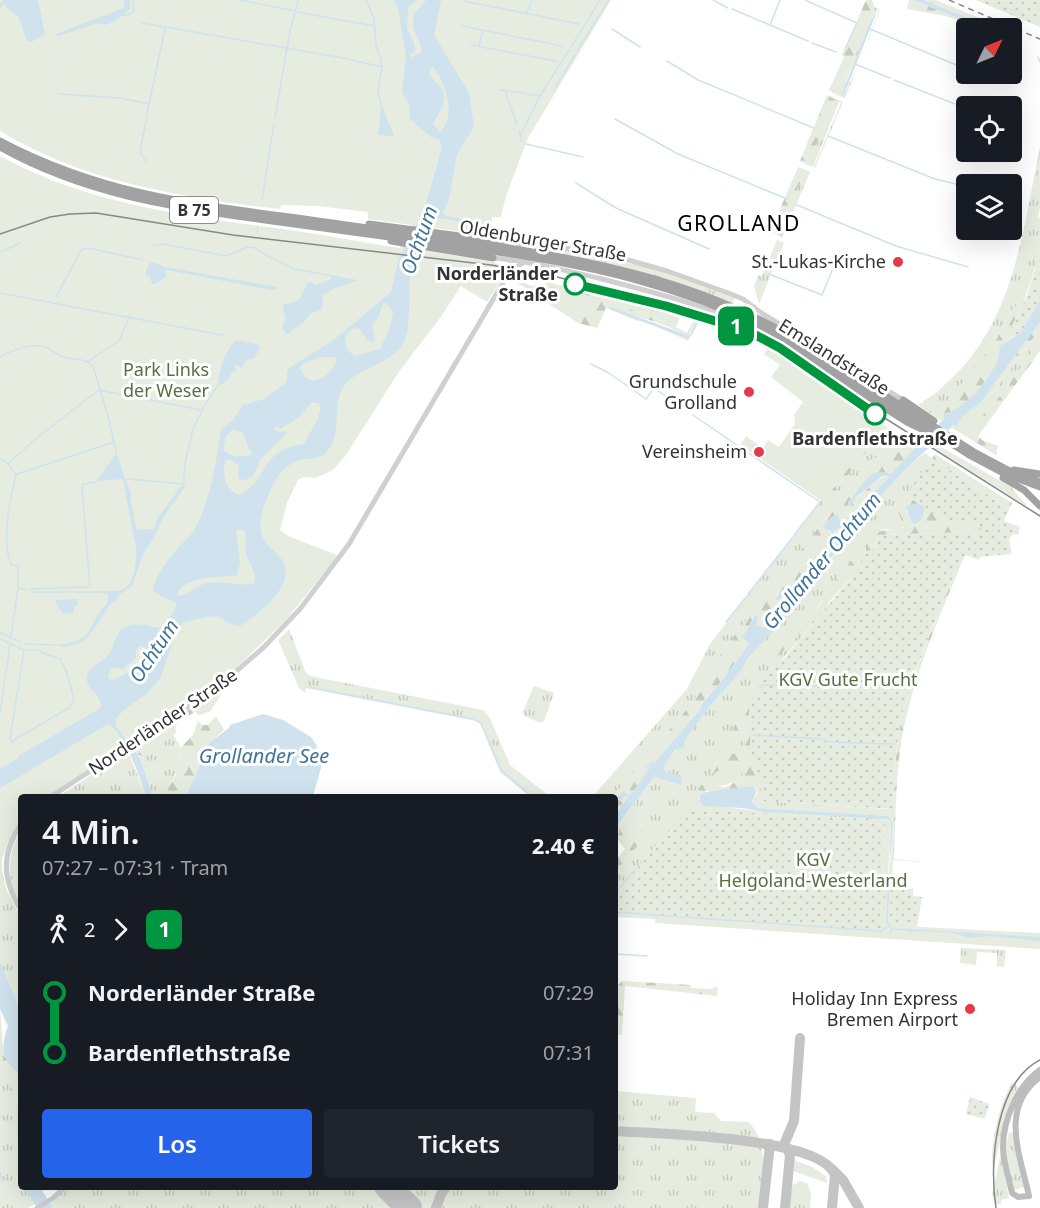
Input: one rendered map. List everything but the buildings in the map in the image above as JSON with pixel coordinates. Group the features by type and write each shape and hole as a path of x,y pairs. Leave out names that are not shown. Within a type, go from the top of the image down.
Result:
{"highway":[{"name":"Oldenburger Straße","path":"0,141 62,170 130,192 359,230"},
{"name":"Oldenburger Straße","path":"0,147 80,183 154,203 464,244 573,264 660,286 729,310 798,343 944,435 1008,470 1040,482"},
{"path":"0,151 11,157 30,162"},
{"path":"406,236 429,239 525,241"},
{"path":"429,239 493,258"},
{"path":"748,326 932,428"},
{"path":"903,400 932,428"},
{"name":"Oldenburger Straße","path":"944,435 984,464 1040,487"},
{"path":"984,464 992,472 1024,490 1040,506"},
{"path":"1008,470 1040,474"}],"main road":[{"path":"1040,1070 1028,1079 1017,1096 1003,1146 1012,1193 1018,1197 1029,1196 1015,1132 1016,1112 1021,1098 1040,1077"},
{"path":"1006,1131 1015,1132"}],"street":[{"name":"Emslandstraße","path":"525,241 643,264 690,278 731,294 903,400"},
{"name":"Norderländer Straße","path":"504,281 517,247 525,241"},
{"name":"Norderländer Straße","path":"55,794 234,675 274,638 309,599 356,533 504,281 513,270 535,254 537,243"},
{"path":"493,258 525,262 633,286 723,315 748,326"},
{"path":"493,258 502,261 509,268"},
{"path":"18,829 10,844 6,871 10,890 18,905"},
{"path":"37,1208 62,1190"}],"green space":[{"name":"Park Links der Weser","path":"0,0 611,0 528,138 506,196 501,217 492,217 491,233 477,234 435,228 423,250 493,262 503,266 500,280 493,294 487,302 461,286 398,373 346,455 333,470 316,478 303,477 298,480 287,503 280,530 288,536 337,555 332,563 285,621 218,685 51,794 18,794 18,825 3,857 0,857 0,156 70,187 144,207 182,214 400,248 412,225 368,219 368,212 318,206 281,205 280,209 207,199 135,185 66,163 32,149 0,131"},
{"path":"866,0 872,0 875,7 837,95 829,90"},
{"path":"909,0 914,0 957,18 956,20 907,9"},
{"path":"924,0 936,0 979,18 968,18"},
{"path":"976,0 1040,0 1040,27"},
{"path":"875,7 880,10 859,64 879,10 873,17 847,79 843,97 858,66 845,98 837,95"},
{"path":"827,95 835,99 808,165 800,161"},
{"path":"835,99 843,102 815,168 841,103 839,102 813,167 808,165"},
{"path":"1040,147 1038,217 1040,218 1040,254 1023,304 1014,307 995,342 943,414 944,419 941,421 917,404 923,403 951,379 973,355 990,329 1003,301 1022,235"},
{"path":"798,167 806,170 778,235 771,230"},
{"path":"806,170 810,172 782,238 778,235"},
{"path":"777,240 784,243 759,304 754,286 758,275 762,276"},
{"path":"544,246 651,268 735,298 732,304 638,271 590,259 541,251"},
{"path":"1040,254 1040,300 1021,332 1009,339 1009,332 1027,296"},
{"path":"519,273 522,273 521,281 531,286 539,284 535,290 578,320 592,300 580,294 556,290 554,292 543,281 609,297 610,293 665,307 664,309 632,302 630,309 672,323 679,311 682,312 676,327 687,333 696,316 698,317 687,335 659,323 610,308 648,323 635,320 606,308 597,328 578,323 513,280"},
{"name":"Norderländer Straße","path":"539,284 545,284 554,291 583,293 593,300 578,321 534,291"},
{"path":"632,302 679,311 672,323 630,309"},
{"path":"1023,304 1009,332 1009,339 1003,346 988,377 977,391 957,409 943,414 951,397 995,342 1014,307"},
{"path":"1040,322 1040,329 996,389 959,427 957,426 962,417 981,402"},
{"path":"661,328 688,339 693,334 688,341"},
{"path":"1040,329 1040,341 1000,396 971,428 967,437 952,428 954,425 959,426 996,389"},
{"path":"1040,341 1040,351 978,436 998,446 996,455 967,437 971,428 1000,396"},
{"path":"769,346 803,366 815,380 881,426 823,502 740,445 746,436 763,448 768,440 779,447 795,424 794,415 803,402 771,377 780,365 764,354"},
{"path":"815,375 885,426 882,433 825,503 823,501"},
{"path":"885,426 915,446 911,453 896,448 872,459 723,650 693,702 615,794 595,794 687,689 710,644 821,501 825,502 882,433"},
{"path":"936,444 1011,487 1028,507 933,447"},
{"path":"896,448 911,453 891,474 876,474 871,477 848,502 881,478 886,475 889,477 865,501 839,537 834,536 833,532 841,519 835,515 828,521 829,531 836,540 790,596 785,592 777,594 777,600 782,596 788,598 764,628 755,626 758,616 756,615 748,629 749,644 720,683 703,701 698,712 652,767 653,761 651,762 649,766 651,768 632,793 629,795 625,792 622,800 625,796 629,796 619,808 618,794 615,794 693,702 723,650 872,459"},
{"path":"925,453 932,458 897,509 904,526 901,529 882,529 865,549 866,553 861,563 855,557 778,658 823,601 828,603 828,606 780,662 750,707 741,708 726,747 711,772 733,762 744,776 742,779 700,794 727,807 756,811 884,818 885,820 753,813 676,828 666,834 618,890 618,869 646,836 626,815 654,777 681,785 662,768 709,707 739,674 748,658 806,592 874,503 908,467"},
{"path":"935,454 1012,503 1009,509 932,458"},
{"name":"KGV Gute Frucht","path":"932,458 1009,509 1004,521 1020,527 1018,535 1013,534 1009,542 1011,554 980,557 979,560 966,555 961,561 922,655 903,712 897,748 893,809 762,801 763,772 757,772 750,755 750,732 747,731 750,705 773,662 783,660 855,573 866,553 875,547 878,535 972,532 975,535 982,528 977,524 951,524 906,495"},
{"path":"906,495 918,503 907,511 911,522 915,523 925,507 951,524 977,524 982,528 975,535 972,532 878,535 874,549 866,553 868,540 876,533 904,527 897,509"},
{"path":"965,555 932,635 911,697 902,735 894,859 924,862 891,860 893,824 886,816 886,809 893,809 900,724 929,636"},
{"path":"855,557 861,563 855,573 828,603 822,601 796,637 773,662 770,660 771,655"},
{"path":"289,629 306,673 310,676 483,710 490,718 510,765 546,794 527,794 500,772 480,723 476,721 306,688 305,693 299,688 278,640"},
{"path":"534,686 554,693 544,721 540,723 523,715"},
{"path":"217,691 221,694 211,711 199,715 195,712 143,744 142,756 135,754 131,748"},
{"path":"750,707 747,731 750,731 750,755 763,772 763,788 756,789 753,786 733,790 706,791 702,794 698,789 701,785 712,781 716,787 725,787 744,776 733,762 711,775 726,747 741,708","holes":["737,732 746,733 744,755 730,753"]},
{"path":"216,716 224,730 210,742 187,794 157,794 172,783 177,761 181,755 180,748 193,735 198,721 203,725 208,725"},
{"path":"177,722 175,729 177,732 173,735 180,748 178,769 168,789 156,794 152,794 140,758 137,756 140,757 143,744"},
{"path":"737,732 746,733 744,755 730,753"},
{"path":"125,746 51,794 18,794 18,806 2,857 2,871 6,889 18,911 18,1004 0,962 0,788"},
{"path":"128,751 145,794 62,794"},
{"path":"763,788 763,801 886,809 886,816 754,807 752,799 757,794 756,789"},
{"name":"KGV Helgoland-Westerland","path":"684,809 885,820 883,883 886,884 883,931 618,912 618,890 666,834 676,828"},
{"path":"626,815 646,836 618,869 618,857 625,849 618,840 618,826"},
{"path":"885,818 891,823 888,875 891,860 893,860 890,922 921,927 1040,933 1040,949 655,923 655,919 618,917 618,912 882,931 886,884 883,884"},
{"path":"18,835 18,899 10,877 11,858"},
{"name":"KGV Helgoland-Westerland","path":"891,887 913,889 913,896 922,897 917,926 893,925 890,922"},
{"path":"961,948 1006,950 1004,967 997,966 997,953 977,952 976,965 960,963"},
{"path":"622,981 691,985 691,988 713,989 718,987 717,996 625,986 622,1035 618,1035 618,985"},
{"path":"0,1009 3,1048 6,1060 15,1070 18,1110 18,1190 27,1190 35,1204 27,1208 0,1208"},
{"path":"5,1056 18,1076 18,1138 15,1106 10,1094 11,1086 3,1059"},
{"path":"1012,1082 1019,1088 1008,1113 993,1169 996,1124"},
{"path":"618,1091 696,1098 695,1112 714,1113 721,1121 749,1122 760,1142 763,1163 758,1208 53,1208 50,1203 65,1190 618,1190"},
{"path":"970,1097 989,1104 985,1119 966,1114"},
{"path":"1009,1132 1013,1133 1025,1187 1014,1190 1005,1151"},
{"path":"1001,1153 1009,1198 1001,1200 1001,1204 995,1204 992,1195"},
{"path":"794,1160 826,1176 827,1183 793,1171"},
{"path":"800,1181 807,1183 811,1194 810,1208 789,1208 791,1186"}],"water":[{"path":"3,0 38,0 45,35 31,42 27,41 18,16 6,7 5,3 0,8"},
{"path":"124,0 130,0 130,9 115,21 105,25 98,23 58,36 56,34 124,8"},
{"name":"Ochtum","path":"393,0 417,0 408,7 407,29 415,51 410,54 410,58 422,52 413,25 414,15 426,0 441,0 434,35 469,93 474,127 457,154 449,200 442,213 447,216 477,221 477,224 436,219 412,268 409,286 408,329 403,344 388,358 354,376 342,389 339,396 334,439 325,454 300,460 287,466 274,482 264,505 261,526 264,540 282,560 286,570 280,589 265,607 240,626 232,625 215,616 184,622 176,632 160,679 145,695 116,718 116,726 140,758 152,794 145,794 126,746 108,724 0,788 0,769 99,709 100,700 89,687 88,674 109,654 121,629 134,624 163,627 176,607 176,603 153,590 164,566 193,531 200,518 212,480 221,429 233,420 243,405 264,399 286,383 288,369 335,339 391,292 399,258 424,211 442,147 439,139 431,137 410,119 409,105 402,92 406,57 398,8","holes":["433,67 442,81 449,109 445,126 440,132 433,124 442,108 444,95 429,74","386,303 393,312 390,328 380,349 355,356 348,350 345,342 349,331 353,328 360,329 372,343 375,340 372,326 383,304","320,357 335,357 337,360 330,372 314,380 304,375 300,368 302,364","311,403 318,403 321,407 318,418 304,444 289,447 271,459 255,482 239,495 230,489 224,474 224,464 227,460 239,465 238,478 243,481 253,476 261,459 287,433 278,432 273,428 275,426 281,429 299,417","234,429 242,432 252,455 235,457 223,450 226,436","240,529 245,531 246,554 255,574 254,583 207,583 177,596 185,584 193,581 237,575 240,563 236,531","139,646 146,647 145,657 138,667 114,680 109,679 108,675 112,668 123,669 136,658"]},
{"path":"914,0 924,0 968,18 957,18"},
{"path":"878,9 844,95 841,96 869,25"},
{"path":"383,109 393,133 393,136 378,135"},
{"path":"149,263 278,289 271,290 167,270 166,277 152,284 150,277 145,274"},
{"path":"333,276 358,280 323,295 322,310 311,313 303,323 291,333 286,334 282,326 286,318 283,305 299,300 309,281 316,285 330,280"},
{"name":"Grollander Ochtum","path":"1040,300 1040,322 981,402 962,417 957,426 954,425 908,467 874,503 777,627 748,658 739,674 709,707 685,740 684,748 675,750 663,768 667,773 680,774 681,785 654,777 618,825 618,810 629,796 618,801 618,797 623,791 629,795 632,793 650,768 646,767 655,759 652,766 720,683 749,644 742,637 752,620 756,615 758,616 756,626 764,628 788,598 782,596 777,600 781,589 790,596 812,572 820,556 826,553 836,540 830,531 823,527 835,515 838,516 842,523 841,527 833,532 834,536 839,537 865,501 889,477 886,475 881,477 855,498 852,505 848,505 866,480 876,473 891,474 915,446 944,419 943,414 959,407 975,393 994,368 1000,346 1021,332"},
{"path":"611,307 687,335 690,335 700,317 688,339 610,309"},
{"path":"236,340 259,345 260,349 253,359 247,359 242,368 234,364 236,370 221,385 218,382 222,365 226,354"},
{"path":"116,451 125,479 128,479 126,481 131,492 131,505 137,530 154,529 157,519 182,485 186,485 162,519 155,536 143,554 132,586 117,596 117,600 110,605 84,641 66,647 53,645 67,644 84,637 108,602 108,595 101,592 118,591 125,588 134,573 136,548 123,479 96,481"},
{"path":"918,503 925,507 922,519 915,524 911,522 906,506"},
{"path":"77,599 79,603 74,607 74,613 63,614 55,602 57,600"},
{"name":"Grollander See","path":"263,714 283,720 311,737 323,761 314,794 187,794 210,742 230,725"},
{"path":"753,786 756,792 752,802 758,808 888,816 893,824 889,878 891,823 887,819 764,812 704,806 700,802 700,794"},
{"path":"906,929 1040,937 1040,941 991,936 969,938 953,933 910,932"},
{"path":"0,962 18,1004 18,1076 4,1053 4,1039 8,1026 0,1009"},
{"path":"18,1098 18,1144 17,1128"},
{"path":"27,1190 42,1190 53,1208 37,1208"}],"waterway":[{"path":"120,16 131,14 134,10 133,0"},
{"path":"240,0 295,11"},
{"path":"275,118 290,31 298,0"},
{"path":"366,0 374,18 376,46 381,59 378,90 382,110"},
{"path":"527,12 532,0"},
{"path":"571,47 600,0"},
{"path":"577,51 609,0"},
{"path":"713,0 728,8"},
{"path":"770,25 780,0"},
{"path":"805,0 857,23 845,49"},
{"path":"464,1 579,24"},
{"path":"732,9 808,41"},
{"path":"297,12 374,26"},
{"path":"142,23 343,58 382,67"},
{"path":"462,26 562,46"},
{"path":"147,113 165,29"},
{"path":"612,29 640,47"},
{"path":"870,29 956,65"},
{"path":"479,46 483,31"},
{"path":"812,43 836,52"},
{"path":"471,45 556,61"},
{"path":"520,136 540,96 569,50"},
{"path":"555,88 575,55"},
{"path":"1038,57 1040,62"},
{"path":"667,61 698,80 814,128"},
{"path":"855,64 890,78"},
{"path":"894,80 955,104"},
{"path":"501,90 524,93"},
{"path":"505,90 517,125"},
{"path":"58,94 120,98 149,104"},
{"path":"527,94 542,96"},
{"path":"146,162 140,151 147,117"},
{"path":"615,119 678,154 787,199"},
{"path":"262,200 274,123"},
{"path":"519,131 521,141"},
{"path":"828,136 935,179 956,184"},
{"path":"526,144 583,157"},
{"path":"1038,162 1040,151"},
{"path":"576,183 616,208 709,249"},
{"path":"797,205 896,246 968,267"},
{"path":"257,233 258,226"},
{"path":"0,252 21,243"},
{"path":"151,246 163,244 226,256 248,247 255,248 295,269 338,277"},
{"path":"56,297 81,250 88,248 143,260"},
{"path":"769,274 822,295 834,266"},
{"path":"342,278 352,280"},
{"path":"0,293 222,335"},
{"path":"89,361 119,341 130,316"},
{"path":"0,357 22,348 41,346 58,355 90,363 93,366 108,416 116,451"},
{"path":"591,364 609,373 646,399 654,388 681,407"},
{"path":"183,487 185,463 193,429 219,384"},
{"path":"8,464 33,441 99,390 201,410"},
{"path":"693,415 820,502 794,535"},
{"path":"17,474 114,442"},
{"path":"0,458 16,474 7,532 11,564 18,567 18,588 11,637"},
{"path":"129,479 184,484"},
{"path":"31,589 90,587 82,487 83,484 96,482"},
{"path":"748,594 793,537"},
{"path":"19,588 27,590"},
{"path":"33,592 103,592"},
{"path":"726,622 747,596"},
{"path":"0,633 21,642"},
{"path":"0,639 24,650 40,650 42,653 60,659 66,670 74,699 69,708 12,741"},
{"path":"25,644 54,645"},
{"path":"0,713 10,645"},
{"path":"13,743 10,739 24,650"},
{"path":"761,685 908,688"},
{"path":"308,687 473,719"},
{"path":"475,720 481,723 501,770 529,794"},
{"path":"752,735 821,739 828,742 894,744"},
{"path":"618,890 636,869"},
{"path":"889,877 887,922 889,925"},
{"path":"618,912 880,931 890,926 894,929 907,930"},
{"path":"890,934 892,928"},
{"path":"618,954 647,956"},
{"path":"0,1172 2,1183"}],"taxiway":[{"path":"783,1147 794,1121 800,1038"},
{"path":"618,1131 734,1140 800,1152 823,1162 835,1175 832,1208"},
{"path":"763,1208 770,1144"},
{"path":"785,1208 790,1155 787,1148"},
{"path":"832,1169 843,1180 859,1208"},
{"path":"389,1190 401,1208"},
{"path":"436,1208 444,1190"}],"runway":[{"path":"391,1190 409,1208"}],"tram line":[{"path":"0,234 50,217 96,213 233,235 491,265 553,276 672,306 735,324 764,336 872,410 1040,516"},
{"name":"1","path":"575,284 666,306 748,331 780,348 875,414"},
{"path":"996,1208 995,1148 1004,1105 1013,1087 1025,1071 1040,1060"}],"railway":[{"path":"949,0 1040,39"}],"place":[{"name":"St.-Lukas-Kirche","path":"898,262"},
{"name":"Norderländer Straße","path":"575,284"},
{"name":"Grundschule Grolland","path":"749,392"},
{"name":"Bardenflethstraße","path":"875,414"},
{"name":"Vereinsheim","path":"759,452"},
{"name":"Holiday Inn Express Bremen Airport","path":"970,1009"}],"district":[{"name":"GROLLAND","path":"739,224"}]}
